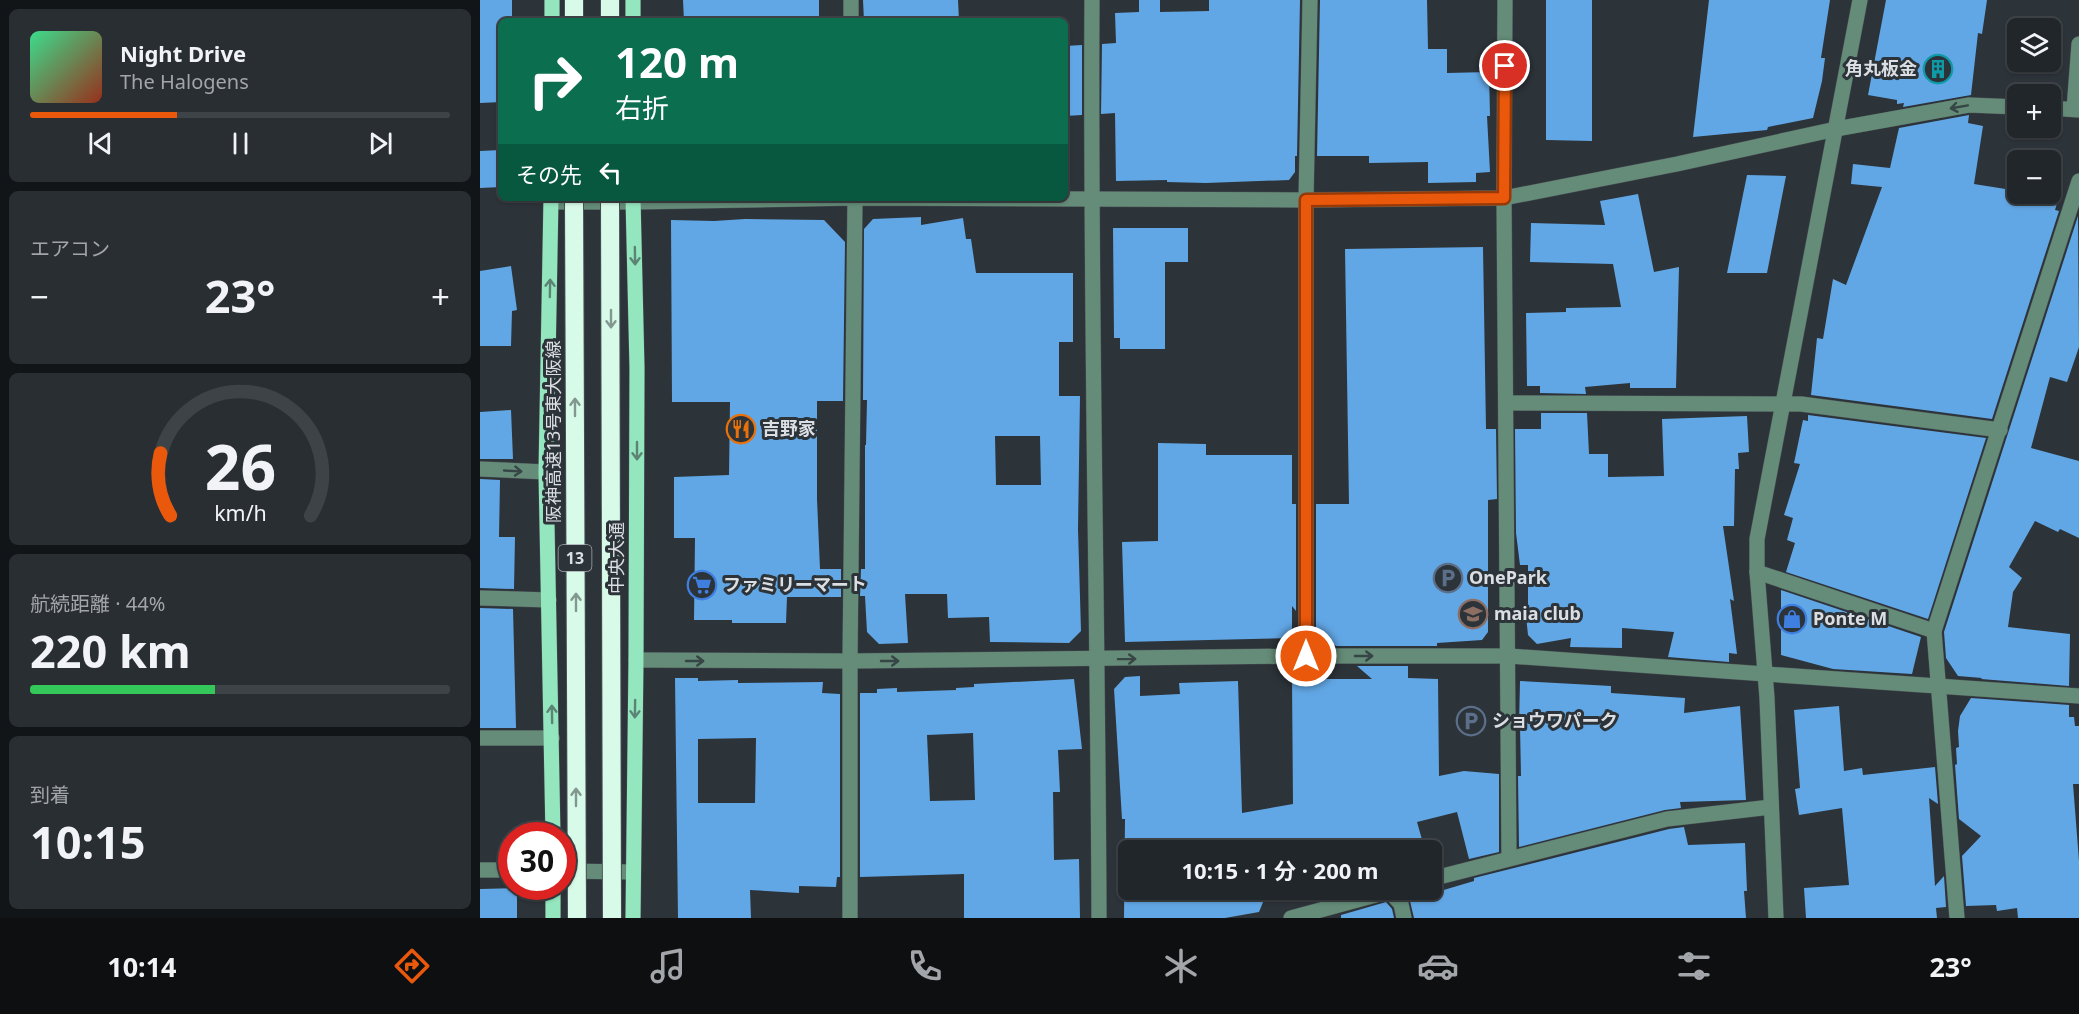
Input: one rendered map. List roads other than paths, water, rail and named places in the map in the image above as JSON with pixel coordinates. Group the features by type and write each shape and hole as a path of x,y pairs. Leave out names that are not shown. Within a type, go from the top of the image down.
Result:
{"highway":[{"path":"574,0 574,18"},
{"path":"610,0 610,18"},
{"name":"阪神高速13号東大阪線","path":"574,201 577,918"},
{"name":"13","path":"610,201 612,918"}],"main road":[{"path":"552,0 552,18"},
{"path":"633,0 633,18"},
{"path":"551,201 546,472 553,822"},
{"name":"中央大通","path":"633,201 637,368 633,918"},
{"path":"552,918 553,900"}],"street":[{"path":"851,0 851,18"},
{"path":"1092,0 1091,199 1098,659 1099,918"},
{"path":"1306,656 1306,200 1310,0"},
{"path":"1505,0 1504,198 1509,858"},
{"path":"1776,918 1766,675 1757,572 1757,539 1860,0"},
{"path":"2061,108 2077,109 2079,44"},
{"path":"1068,199 1504,198 1677,164 1836,129 1969,105 2007,107"},
{"path":"1957,918 1934,631 2079,181"},
{"path":"850,918 849,661 855,201"},
{"path":"1506,404 1782,404 2000,430"},
{"path":"480,469 546,472"},
{"path":"1757,572 1934,631"},
{"path":"480,598 549,600"},
{"path":"636,660 849,661 1509,656 2079,696"},
{"path":"480,738 552,738"},
{"path":"1442,876 1667,819 1771,807"},
{"path":"480,870 498,870"},
{"path":"576,870 632,872"},
{"path":"1291,918 1355,900"},
{"path":"1398,900 1404,918"}],"place":[{"name":"角丸板金","path":"1938,69"},
{"name":"吉野家","path":"741,429"},
{"name":"OnePark","path":"1448,578"},
{"name":"ファミリーマート","path":"702,585"},
{"name":"maia club","path":"1473,614"},
{"name":"Ponte M","path":"1792,619"},
{"name":"ショウワパーク","path":"1471,721"}]}
